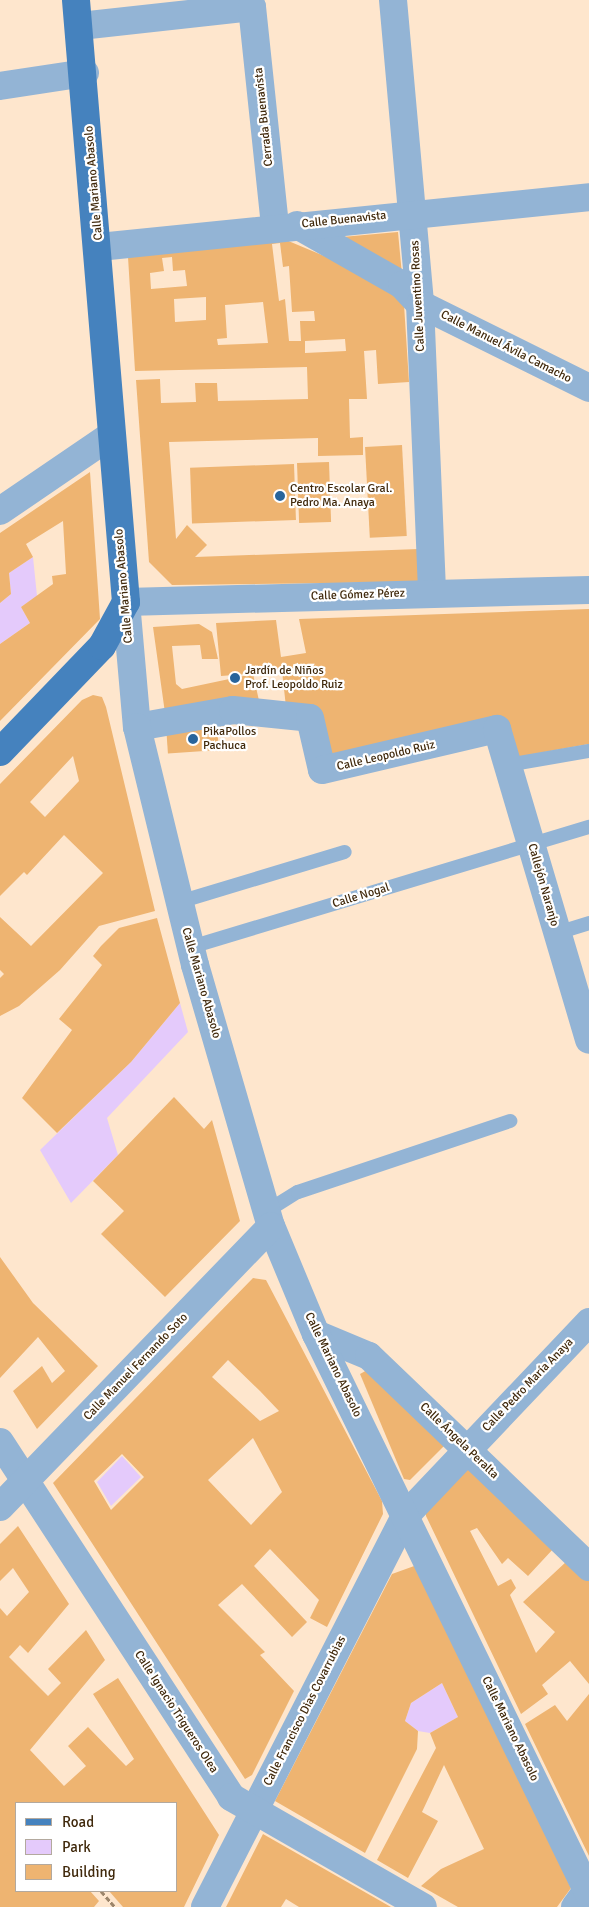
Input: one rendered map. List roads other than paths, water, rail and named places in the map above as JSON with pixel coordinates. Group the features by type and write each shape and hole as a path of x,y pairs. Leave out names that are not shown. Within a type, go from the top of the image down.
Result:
{"main road":[{"name":"Calle Mariano Abasolo","path":"78,13 85,73 99,247 110,436 126,602"},
{"path":"0,752 102,646 126,602"}],"street":[{"name":"Calle Juventino Rosas","path":"392,0 420,304 432,592"},
{"name":"Cerrada Buenavista","path":"78,13 252,7 286,226"},
{"path":"0,86 85,73"},
{"name":"Calle Buenavista","path":"99,247 412,213 589,197"},
{"name":"Calle Manuel Ávila Camacho","path":"286,226 402,285 420,304 589,388"},
{"path":"0,510 110,436"},
{"name":"Calle Gómez Pérez","path":"126,602 432,592 589,590"},
{"name":"Calle Mariano Abasolo","path":"126,602 137,726 191,947 269,1218 316,1334 406,1515 585,1895"},
{"name":"Calle Leopoldo Ruiz","path":"137,726 233,710 310,718 322,770 496,730"},
{"name":"Callejón Naranjo","path":"496,730 589,1037"},
{"name":"Calle Manuel Fernando Soto","path":"0,1508 269,1218"},
{"name":"Calle Pedro María Anaya","path":"406,1515 589,1322"},
{"name":"Calle Ángela Peralta","path":"316,1334 369,1356 589,1568"},
{"name":"Calle Ignacio Trigueros Olea","path":"0,1442 231,1797 254,1808 422,1907"},
{"name":"Calle Francisco Dias Covarrubias","path":"205,1907 254,1808 406,1515"}],"lane":[{"path":"507,765 589,751"},
{"name":"Calle Nogal","path":"191,947 589,827"},
{"path":"179,902 345,852"},
{"path":"557,933 589,924"},
{"path":"269,1218 298,1192 510,1121"}],"place":[{"name":"Centro Escolar Gral. Pedro Ma. Anaya","path":"280,496"},
{"name":"Jardín de Niños Prof. Leopoldo Ruiz","path":"235,678"},
{"name":"PikaPollos Pachuca","path":"193,739"}]}
